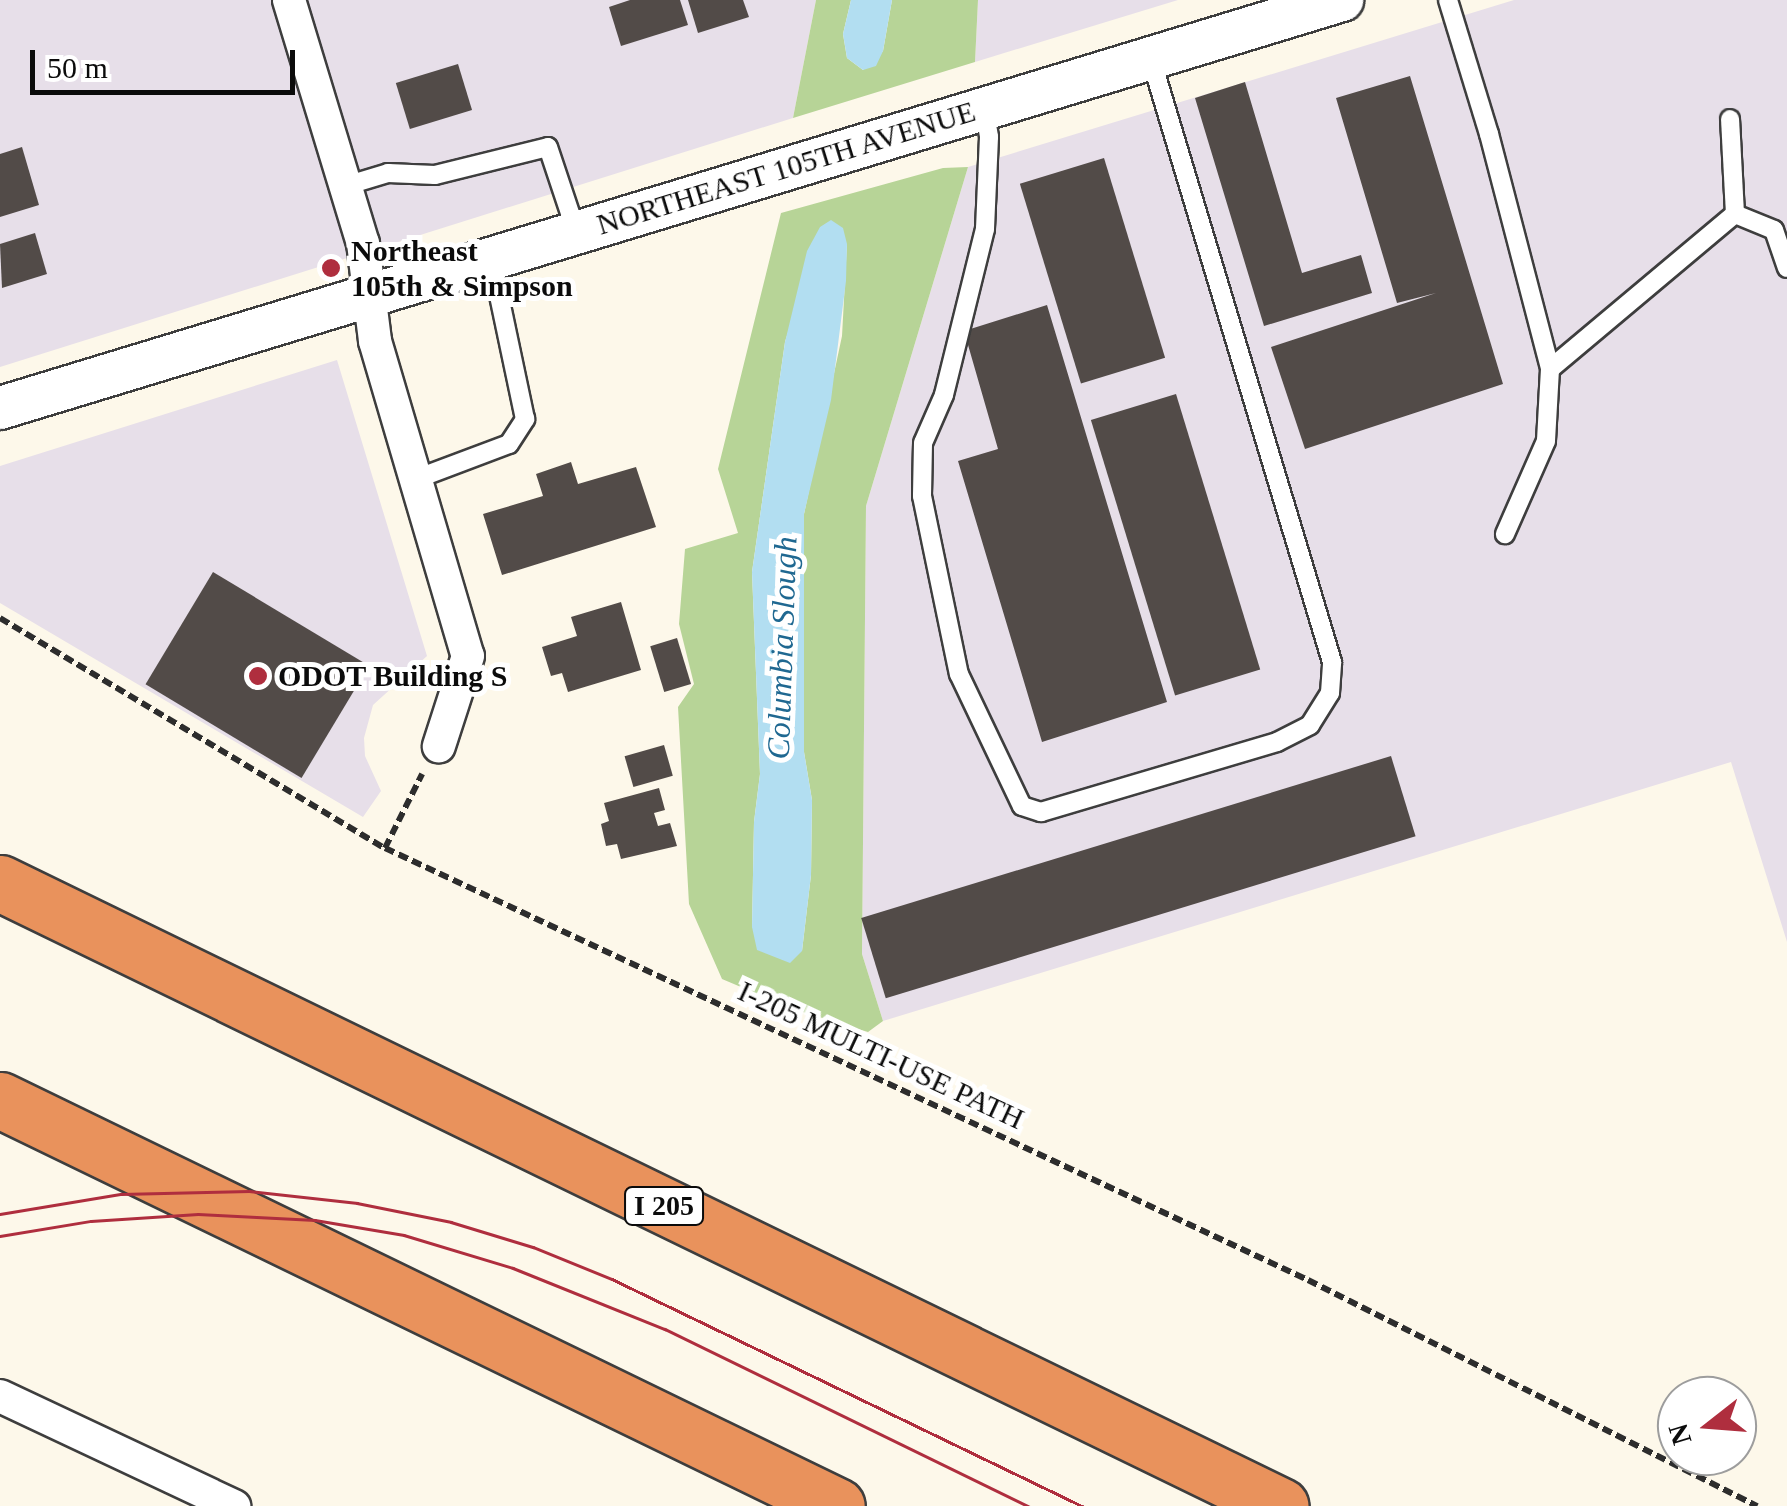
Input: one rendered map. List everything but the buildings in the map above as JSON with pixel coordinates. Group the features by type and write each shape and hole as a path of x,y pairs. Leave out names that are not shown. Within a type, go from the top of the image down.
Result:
{"highway":[{"name":"I 205","path":"0,884 1281,1506"},
{"path":"0,1100 837,1506"}],"street":[{"path":"289,0 363,244 376,341 468,656 439,746"},
{"name":"NORTHEAST 105TH AVENUE","path":"0,408 1323,3"},
{"path":"0,1397 234,1506"}],"lane":[{"path":"1448,0 1489,134 1550,368 1546,441 1505,534"},
{"path":"984,108 989,136 985,229 944,395 923,443 922,496 960,674 1022,806 1041,812 1277,742 1310,725 1330,694 1332,662 1150,58"},
{"path":"1730,119 1734,214"},
{"path":"345,186 388,173 435,174 548,148 576,231"},
{"path":"1550,368 1734,214"},
{"path":"1734,214 1774,230 1787,268"},
{"path":"416,479 510,444 525,419 490,257"}],"path":[{"name":"I-205 MULTI-USE PATH","path":"0,618 385,848 1308,1280 1757,1506"},
{"path":"385,848 404,804 439,746"}],"shaded area":[{"path":"0,0 816,0 793,118 0,367"},
{"path":"978,0 1178,0 975,62"},
{"path":"1514,0 1787,0 1787,942 1731,762 883,1021 862,954 866,506 968,167"},
{"path":"337,360 427,656 373,705 364,738 365,756 381,791 363,817 0,603 0,466"}],"green space":[{"path":"816,0 851,0 843,34 847,58 863,70 883,51 892,0 978,0 975,62 793,118"},
{"path":"968,167 866,506 862,954 883,1021 868,1032 793,1009 722,979 689,904 678,707 694,684 679,624 685,549 738,533 718,469 781,213 943,168","holes":["847,244 842,336 804,514 804,752 812,800 811,875 802,951 752,927 754,822 760,774 752,572 785,342 794,313"]}],"water":[{"path":"851,0 892,0 883,51 876,66 863,70 847,58 843,34"},
{"name":"Columbia Slough","path":"831,220 843,228 847,244 846,281 831,400 804,514 804,752 812,800 811,875 802,951 790,963 757,950 752,927 754,822 760,774 752,572 785,342 807,251 820,227"}],"tram line":[{"path":"0,1214 121,1194 249,1191 357,1203 451,1222 533,1247 612,1279 1082,1506"},
{"path":"0,1236 91,1221 198,1214 315,1220 404,1235 513,1268 665,1329 1028,1506"}],"place":[{"name":"Northeast 105th & Simpson","path":"331,268"},
{"name":"ODOT Building S","path":"258,676"}]}
